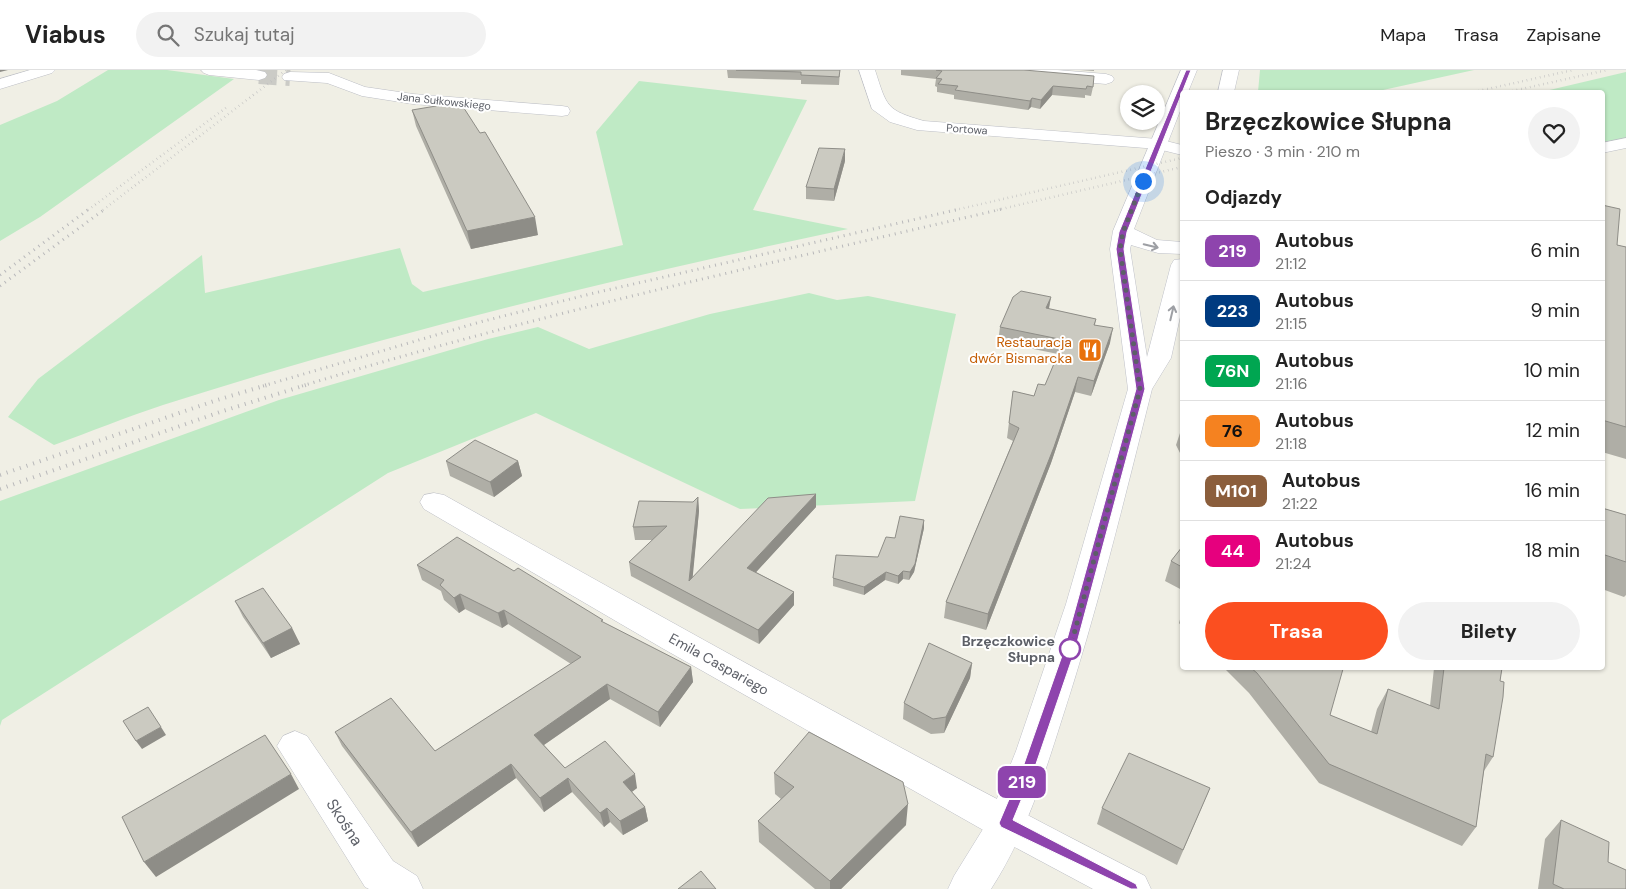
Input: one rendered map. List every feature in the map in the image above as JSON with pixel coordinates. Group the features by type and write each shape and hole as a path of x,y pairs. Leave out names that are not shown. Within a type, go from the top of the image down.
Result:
{"street":[{"path":"0,84 47,70"},
{"path":"209,70 259,75"},
{"name":"Portowa","path":"867,70 878,105 896,118 923,126 1158,144 1180,150"},
{"path":"1004,70 1106,79"},
{"path":"1180,90 1188,70"},
{"path":"1226,90 1231,70"},
{"name":"Jana Sułkowskiego","path":"290,76 334,74 362,91 379,94 486,106 562,111"},
{"path":"1140,389 1120,256 1123,232 1180,91"},
{"name":"Portowa","path":"1097,139 1128,136 1167,126"},
{"name":"Portowa","path":"1097,139 1150,165"},
{"path":"1605,147 1626,143"},
{"path":"1123,232 1151,246 1180,248"},
{"path":"968,889 976,879 1006,823 1030,764 1070,650 1140,389 1160,358 1180,274"},
{"name":"Emila Caspariego","path":"434,502 673,639 1006,823 1131,889"},
{"name":"Skośna","path":"295,746 379,874 403,889"}],"green space":[{"path":"108,70 167,70 234,79 40,217 0,241 0,125 57,101"},
{"path":"1260,70 1474,70 1383,90 1258,90"},
{"path":"1626,72 1626,139 1605,142 1605,90 1550,90"},
{"path":"639,81 807,100 753,210 848,229 589,287 332,354 163,405 54,445 8,417 38,379 202,255 205,293 400,248 412,284 423,292 623,245 596,132"},
{"path":"809,293 837,300 868,296 956,314 915,501 740,509 536,413 388,473 2,720 0,726 0,501 279,400 488,339 538,327 589,349 710,314"}],"building":[{"path":"736,70 840,70 839,77 801,75 801,72"},
{"path":"936,70 1024,70 1094,76 1093,87 1087,86 1086,89 1053,86 1041,100 1032,98 1030,101 955,90 958,86 938,84 942,79 936,78 942,71"},
{"path":"460,102 480,133 485,132 535,217 467,231 412,110"},
{"path":"819,148 845,149 834,189 806,187"},
{"path":"1605,206 1620,209 1617,245 1626,247 1626,427 1605,421"},
{"path":"1021,291 1051,297 1046,308 1096,319 1094,325 1113,328 1094,381 1078,377 1054,447 988,614 946,602 1019,428 1009,423 1013,391 1034,396 1038,384 1045,385 1064,340 1000,327 1013,297"},
{"path":"475,440 518,461 490,482 446,461"},
{"path":"816,494 747,568 794,592 758,630 629,562 667,526 633,527 639,501 693,502 698,497 689,581 768,498"},
{"path":"1605,509 1626,515 1626,562 1605,555"},
{"path":"900,516 924,520 915,564 910,572 903,571 898,576 886,572 864,587 833,578 836,555 878,557 886,537 895,538"},
{"path":"457,537 514,571 518,568 603,620 601,621 691,667 658,712 607,684 534,735 565,768 605,741 635,774 623,782 645,807 620,821 607,808 600,813 568,778 540,798 511,764 411,832 335,732 391,698 435,751 581,657 504,610 498,613 460,594 454,598 440,585 444,580 417,565"},
{"path":"1180,550 1180,566 1171,561"},
{"path":"263,588 292,628 263,643 235,601"},
{"path":"929,643 972,663 946,717 933,719 904,703"},
{"path":"1253,670 1343,670 1330,715 1377,734 1388,689 1439,709 1444,670 1502,670 1500,681 1504,682 1503,697 1493,757 1486,754 1476,827 1329,764"},
{"path":"148,707 161,727 136,741 123,721"},
{"path":"809,732 903,782 908,804 830,881 758,821 794,787 774,773"},
{"path":"265,735 291,774 144,862 122,817"},
{"path":"1129,753 1210,788 1183,850 1102,808"},
{"path":"1561,820 1609,842 1608,862 1626,870 1626,889 1564,889 1553,884"},
{"path":"701,871 716,889 678,889"}],"tunnel":[{"path":"259,75 290,77"}],"railway":[{"path":"103,210 286,70"},
{"path":"1483,90 1573,70"},
{"path":"1517,90 1607,70"},
{"path":"88,210 227,107"},
{"path":"955,210 1180,158"},
{"path":"997,210 1180,167"},
{"path":"0,275 89,209"},
{"path":"0,286 105,209"},
{"path":"263,386 480,322 590,294 960,209"},
{"path":"302,386 389,360 563,313 738,270 1002,209"},
{"path":"0,475 217,400 267,385"},
{"path":"0,489 223,411 306,385"}],"bus line":[{"name":"219","path":"1180,90 1188,70"},
{"name":"219","path":"1131,889 1006,823 1030,764 1070,650 1140,389 1120,249 1123,232 1180,90"}],"place":[{"name":"Restauracja dwór Bismarcka","path":"1090,350"},
{"name":"Brzęczkowice Słupna","path":"1070,649"}],"route":[{"path":"1070,649 1140,389 1120,249 1123,232 1143,181"}]}
